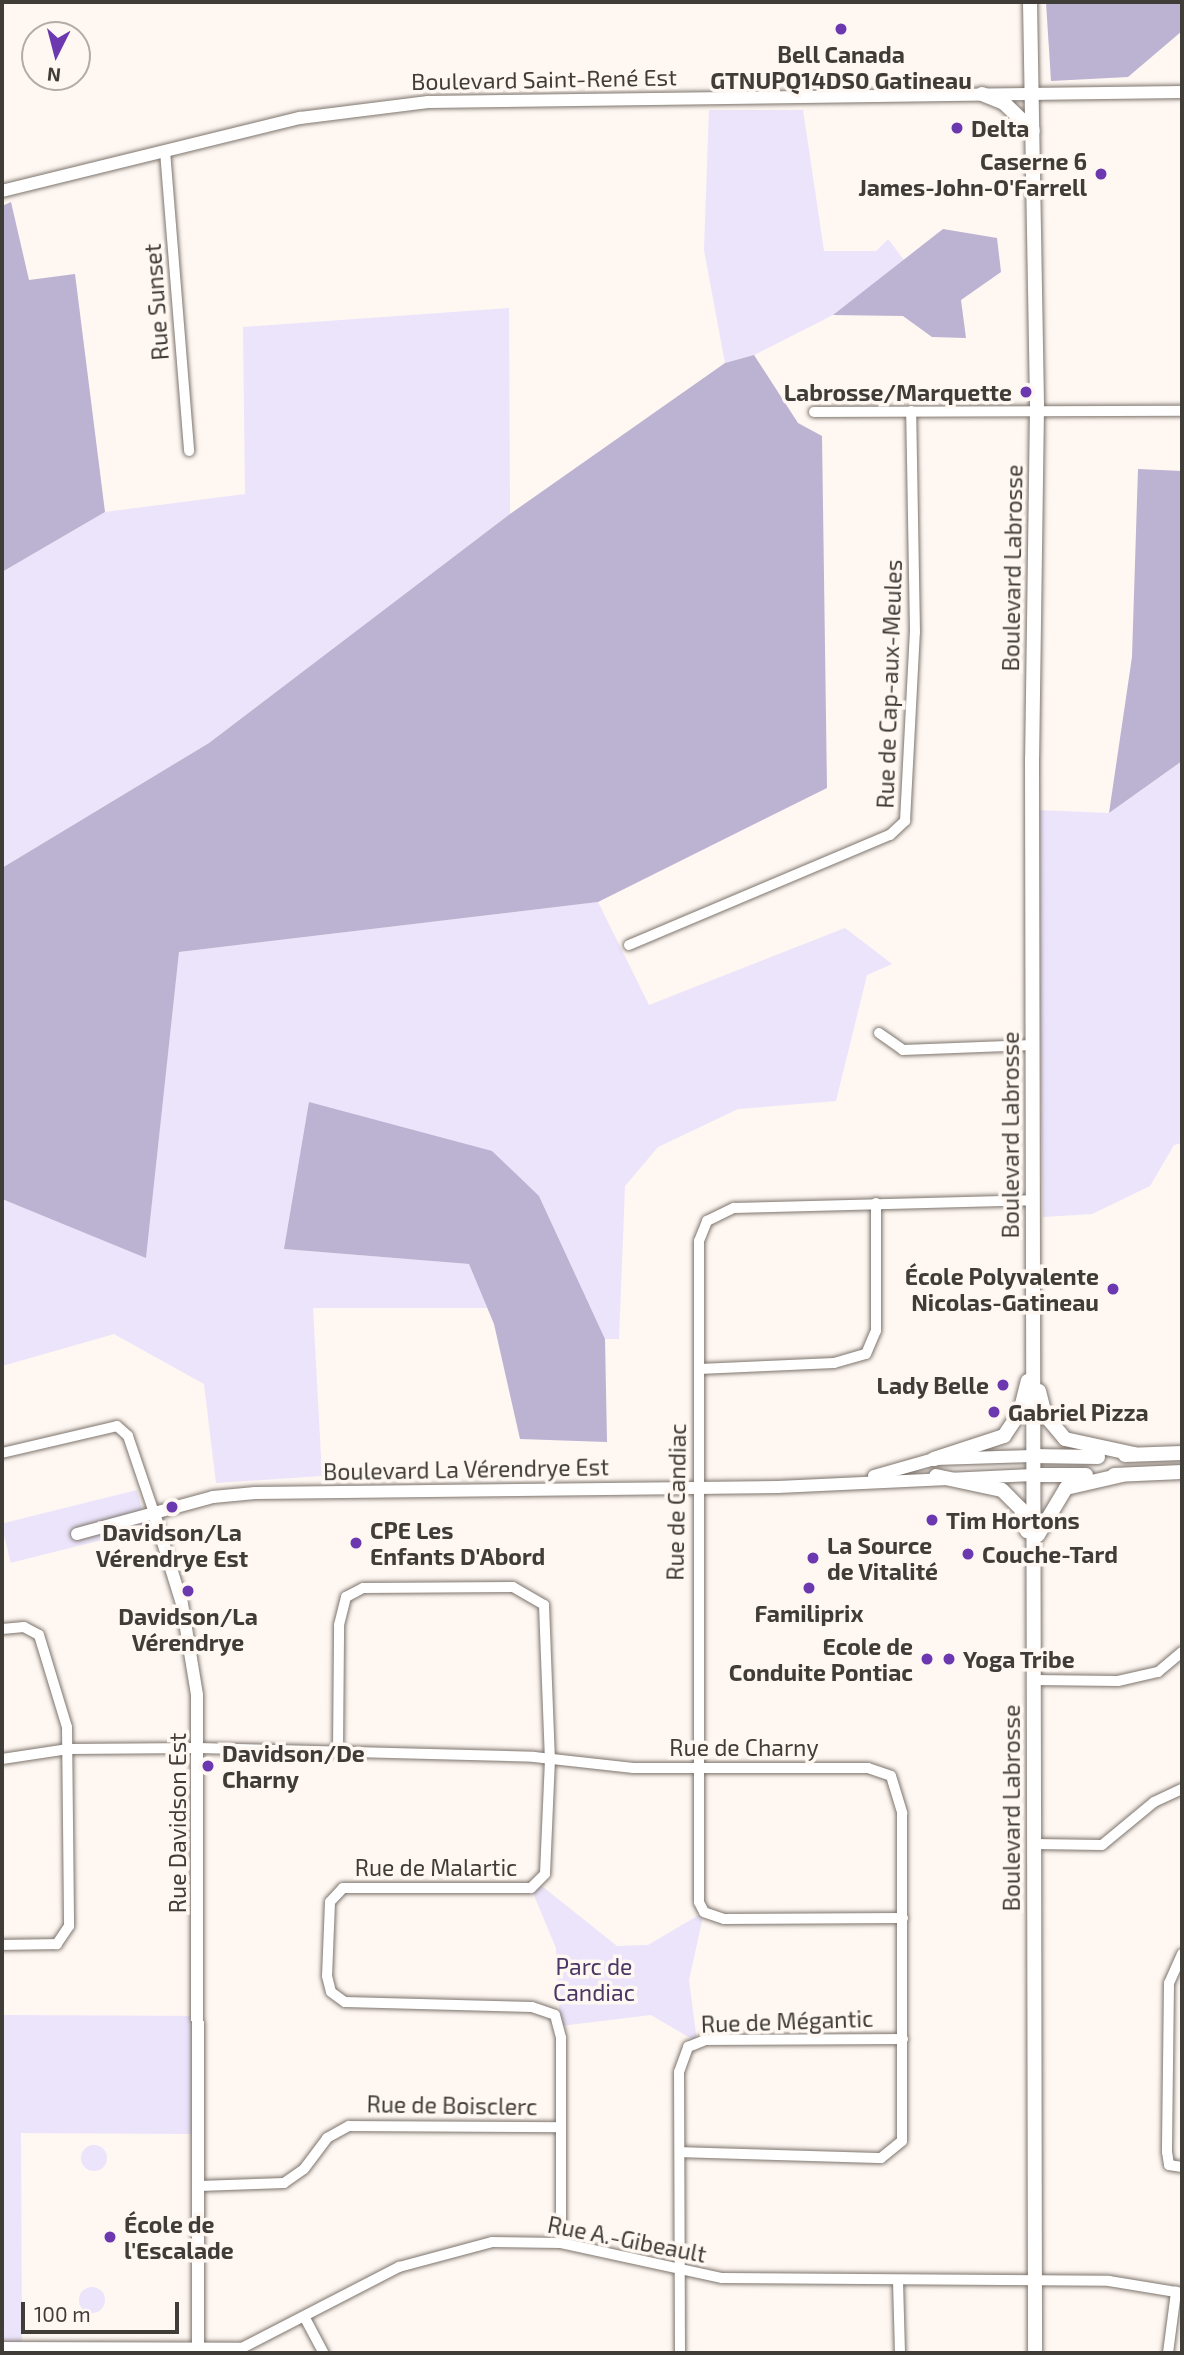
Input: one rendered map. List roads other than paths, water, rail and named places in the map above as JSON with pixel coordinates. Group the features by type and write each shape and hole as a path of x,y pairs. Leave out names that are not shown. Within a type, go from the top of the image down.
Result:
{"main road":[{"name":"Boulevard Labrosse","path":"1030,2 1037,408 1032,1200 1035,2353"},
{"path":"982,94 1004,103 1033,131"},
{"path":"1034,1359 1042,1407 1058,1434 1087,1449 1134,1454"},
{"path":"934,1460 989,1445 1009,1432 1034,1359"},
{"name":"Boulevard La Vérendrye Est","path":"1032,1456 1182,1453"},
{"name":"Boulevard La Vérendrye Est","path":"1033,1475 1182,1472"},
{"path":"1033,1571 1039,1528 1057,1497 1076,1483 1122,1475"},
{"path":"936,1476 1002,1490 1016,1501 1033,1571"}],"street":[{"name":"Boulevard Saint-René Est","path":"2,191 300,118 428,102 1182,92"},
{"name":"Rue Sunset","path":"165,151 189,450"},
{"path":"814,412 1037,408 1182,411"},
{"name":"Rue de Cap-aux-Meules","path":"629,945 890,835 905,821 915,632 911,411"},
{"path":"879,1033 903,1050 1033,1045"},
{"name":"Rue de Candiac","path":"903,1919 724,1919 704,1912 697,1884 698,1253 707,1221 734,1208 1032,1200"},
{"path":"699,1369 834,1363 866,1354 876,1331 876,1203"},
{"name":"Rue Davidson Est","path":"2,1453 117,1426 128,1436 154,1513 191,1646 198,1748 198,2352"},
{"name":"Boulevard La Vérendrye Est","path":"861,1481 934,1460 1032,1456"},
{"name":"Boulevard La Vérendrye Est","path":"77,1534 154,1513 255,1493 696,1488 936,1476 1033,1475"},
{"name":"Rue de Malartic","path":"338,1751 339,1625 346,1597 363,1588 513,1587 528,1592 547,1611 549,1862 538,1883 342,1888 330,1902 327,1976 337,1998 355,2004 550,2011 561,2038 561,2243"},
{"path":"2,1629 32,1629 44,1644 68,1749 68,1934 50,1945 2,1945"},
{"path":"1033,1680 1118,1681 1158,1672 1182,1652"},
{"name":"Rue de Charny","path":"2,1759 68,1749 198,1748 550,1759 697,1767 868,1768 891,1776 901,1794 904,2130 891,2154 681,2152"},
{"path":"1034,1843 1102,1845 1154,1802 1182,1789"},
{"path":"1182,1954 1169,1983 1167,2152 1169,2165 1182,2167"},
{"name":"Rue de Mégantic","path":"680,2353 678,2273 681,2062 697,2042 903,2039"},
{"name":"Rue de Boisclerc","path":"199,2186 284,2183 304,2169 327,2138 349,2126 561,2127"},
{"name":"Rue A.-Gibeault","path":"2,2347 72,2353 198,2352 252,2345 443,2250 492,2242 561,2243 678,2273 898,2281 1109,2281 1179,2293"},
{"path":"898,2281 900,2353"},
{"path":"1168,2353 1179,2293"},
{"path":"305,2318 324,2353"}],"place":[{"name":"Bell Canada GTNUPQ14DS0 Gatineau","path":"841,29"},
{"name":"Delta","path":"957,128"},
{"name":"Caserne 6 James-John-O'Farrell","path":"1101,174"},
{"name":"Labrosse/Marquette","path":"1026,392"},
{"name":"École Polyvalente Nicolas-Gatineau","path":"1113,1289"},
{"name":"Lady Belle","path":"1003,1385"},
{"name":"Gabriel Pizza","path":"994,1412"},
{"name":"Davidson/La Vérendrye Est","path":"172,1507"},
{"name":"Tim Hortons","path":"932,1520"},
{"name":"CPE Les Enfants D'Abord","path":"356,1543"},
{"name":"Couche-Tard","path":"968,1554"},
{"name":"La Source de Vitalité","path":"813,1558"},
{"name":"Familiprix","path":"809,1588"},
{"name":"Davidson/La Vérendrye","path":"188,1591"},
{"name":"Ecole de Conduite Pontiac","path":"927,1659"},
{"name":"Yoga Tribe","path":"949,1659"},
{"name":"Davidson/De Charny","path":"208,1766"},
{"name":"École de l'Escalade","path":"110,2237"}],"park label":[{"name":"Parc de Candiac","path":"594,1979"}]}
